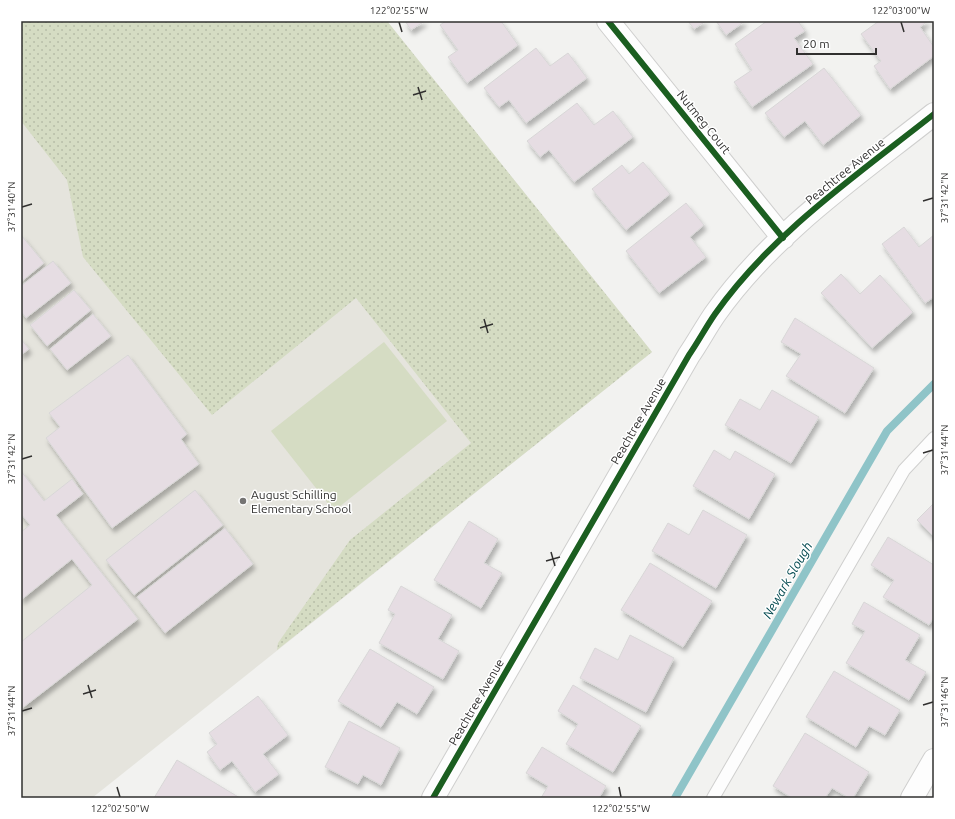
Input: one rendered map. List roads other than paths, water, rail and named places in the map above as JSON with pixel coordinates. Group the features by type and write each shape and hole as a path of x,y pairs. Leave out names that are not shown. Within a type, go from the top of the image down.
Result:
{"street":[{"name":"Nutmeg Court","path":"608,21 783,238"},
{"name":"Peachtree Avenue","path":"433,798 696,343 715,314 744,279 783,238 834,193 934,114"},
{"path":"912,798 934,760"}],"lane":[{"path":"713,798 904,470 934,438"}],"waterway":[{"name":"Newark Slough","path":"675,798 887,431 934,384"}],"place":[{"name":"August Schilling Elementary School","path":"243,501"}]}
